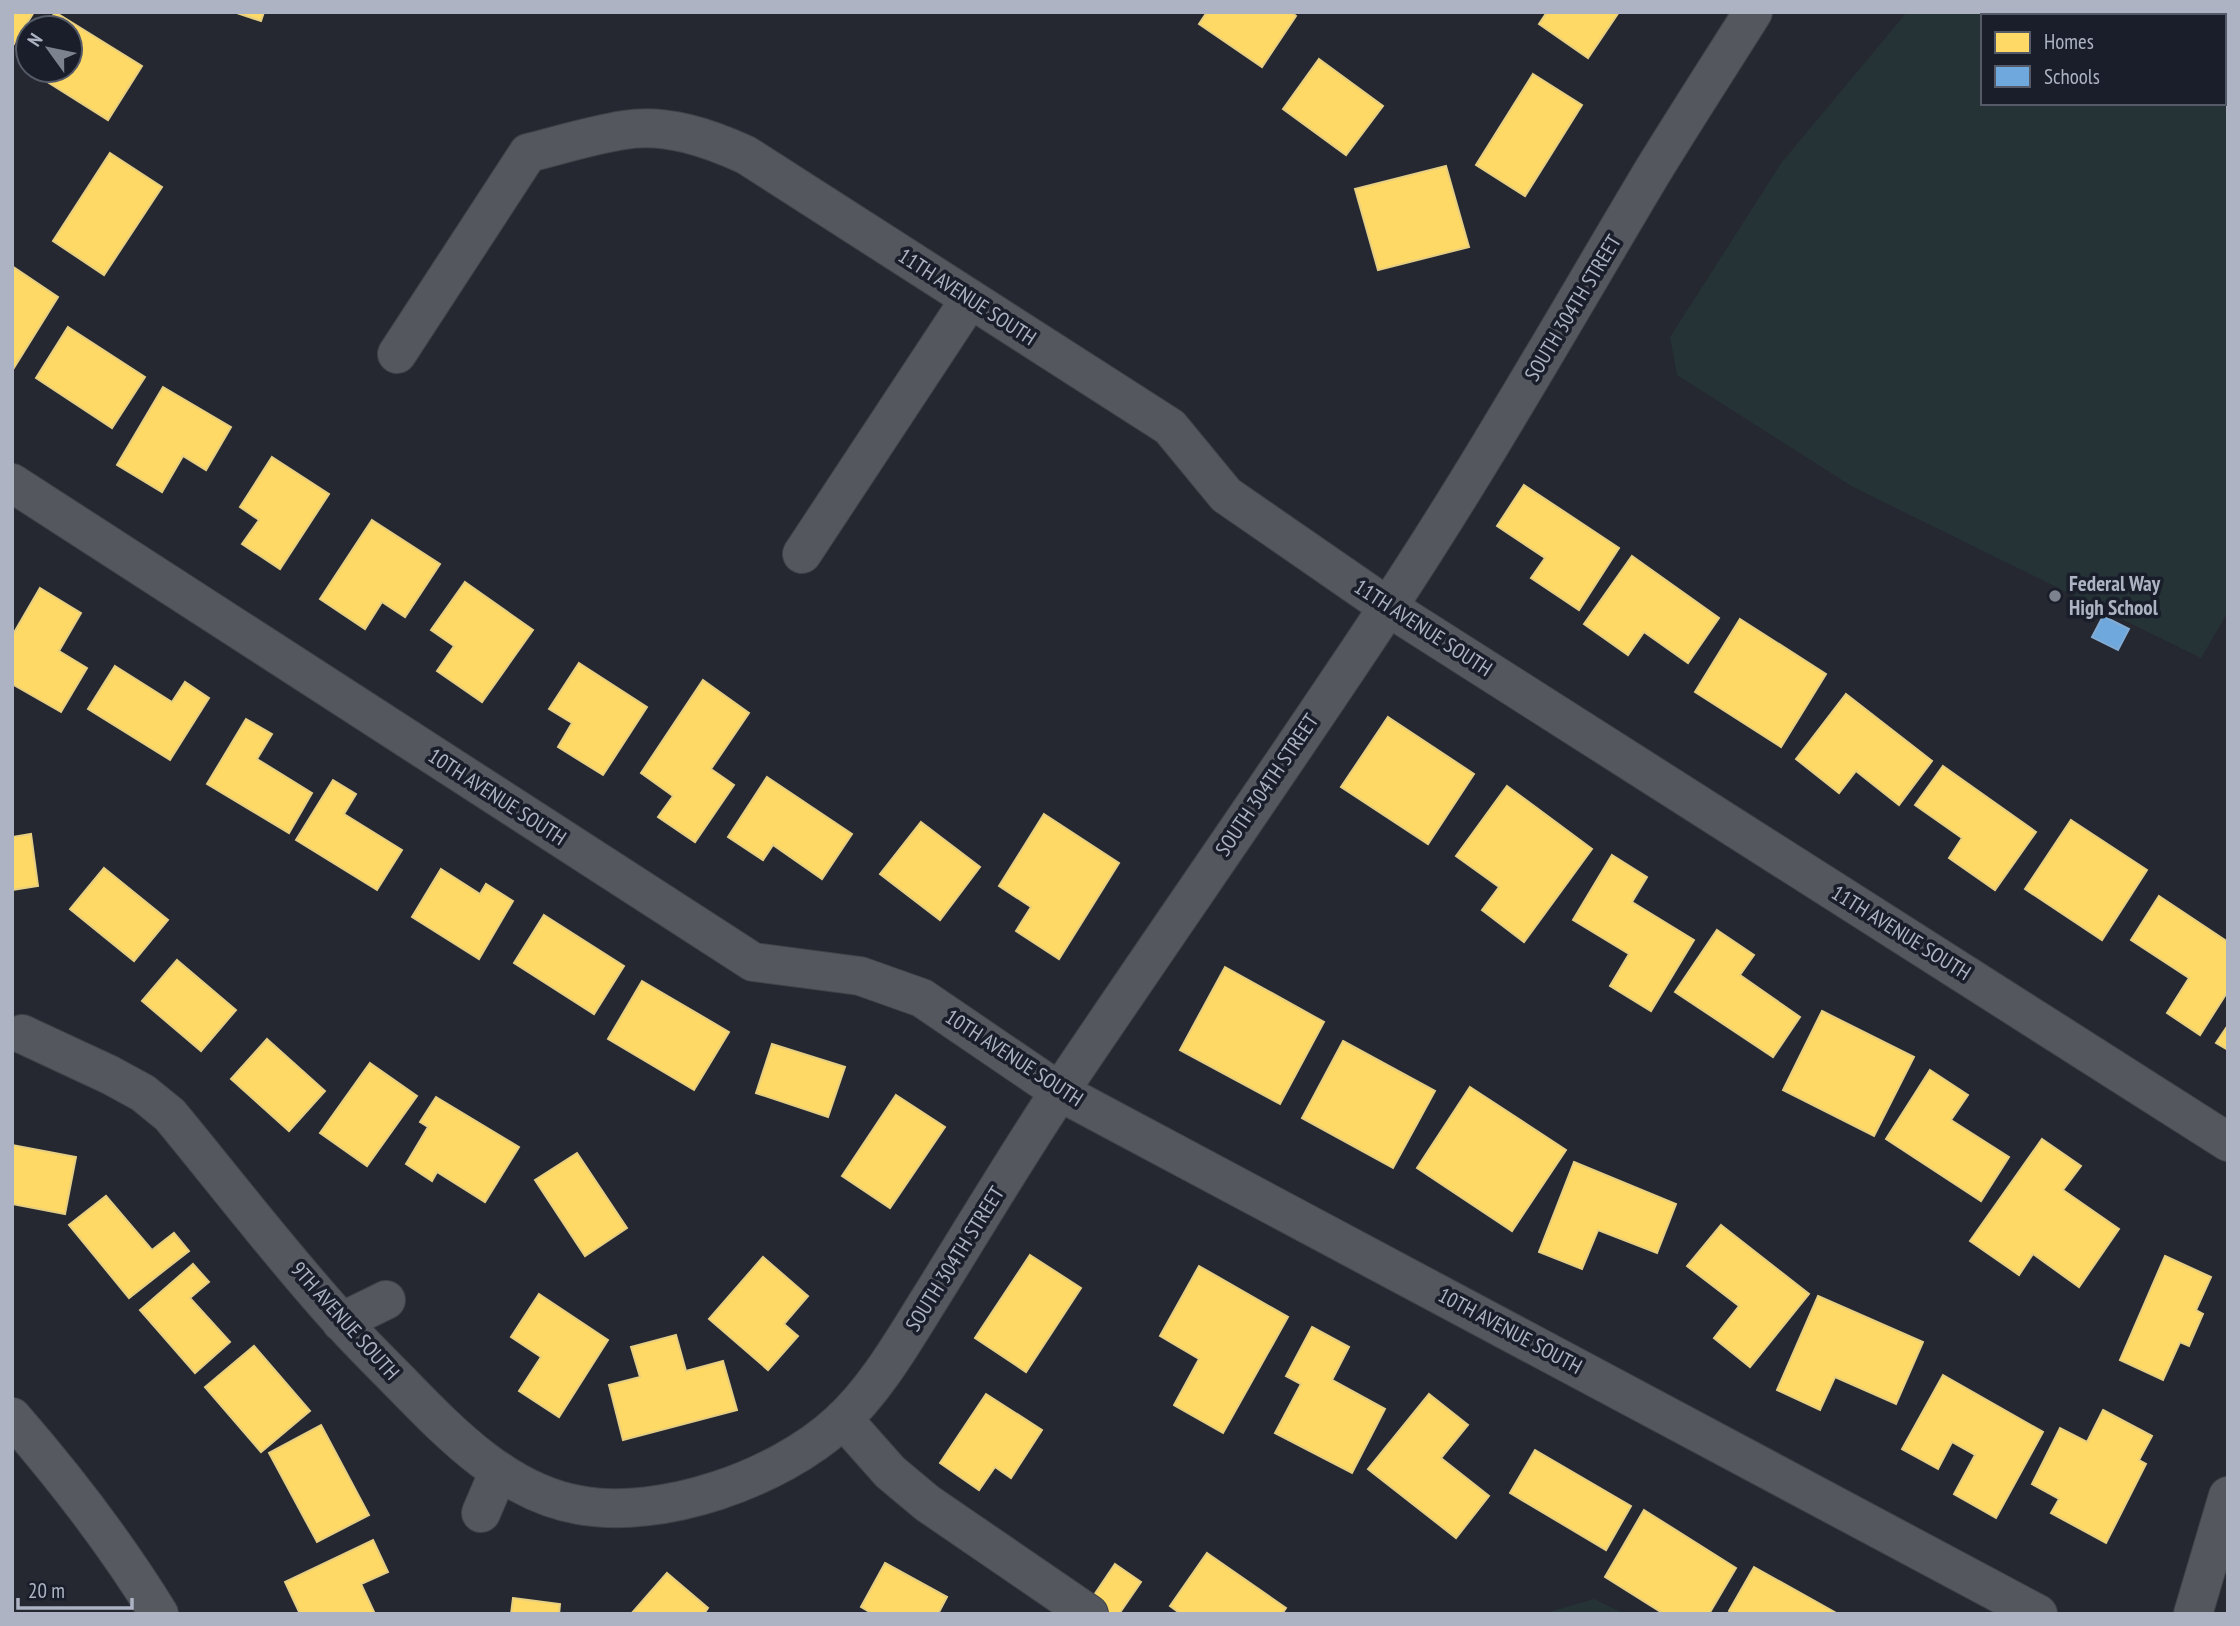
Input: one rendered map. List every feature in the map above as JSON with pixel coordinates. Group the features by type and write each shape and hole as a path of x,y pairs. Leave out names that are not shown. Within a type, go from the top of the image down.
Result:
{"main road":[{"path":"12,1418 60,1472 141,1584 159,1614"}],"street":[{"name":"SOUTH 304TH STREET","path":"714,1492 793,1457 833,1429 862,1402 1060,1091 1388,607 1538,369 1654,170 1753,12"},
{"name":"11TH AVENUE SOUTH","path":"397,354 528,153 626,130 653,129 703,137 746,155 1170,427 1226,495 1388,607 2228,1142"},
{"path":"802,554 970,299"},
{"name":"10TH AVENUE SOUTH","path":"12,483 753,962 860,976 922,998 1060,1091 2038,1614"},
{"name":"9TH AVENUE SOUTH","path":"22,1034 143,1093 170,1115 341,1322 456,1437 499,1471 550,1498 589,1506 635,1508 683,1501 714,1492"},
{"path":"341,1322 386,1300"},
{"path":"843,1419 890,1472 927,1503 1089,1614"},
{"path":"481,1513 499,1471"},
{"path":"2193,1614 2228,1496"}],"shaded area":[{"name":"Federal Way High School","path":"1907,12 2228,12 2228,612 2201,658 1853,487 1677,375 1670,337 1782,162"},
{"path":"1594,1599 1625,1614 1543,1614"}],"building: Homes":[{"path":"12,12 34,12 14,14 12,47"},
{"path":"234,12 264,12 261,21"},
{"path":"1207,12 1291,12 1296,16 1262,67 1199,24"},
{"path":"1547,12 1619,12 1588,58 1539,24"},
{"path":"84,30 142,66 108,120 50,84 84,84"},
{"path":"1319,59 1383,106 1346,155 1283,109"},
{"path":"1533,74 1582,105 1525,196 1476,165"},
{"path":"110,153 162,187 104,275 53,241"},
{"path":"1446,166 1469,247 1378,270 1355,189"},
{"path":"12,266 58,297 12,371"},
{"path":"68,327 145,377 112,428 36,378"},
{"path":"163,387 231,427 206,470 183,456 162,492 117,465"},
{"path":"272,457 329,494 280,569 242,544 259,520 240,507"},
{"path":"1524,485 1619,548 1579,610 1531,578 1545,558 1497,526"},
{"path":"372,520 440,564 405,617 382,602 365,629 320,599"},
{"path":"1632,556 1719,618 1688,663 1644,632 1628,655 1584,624"},
{"path":"465,582 533,630 482,702 437,671 454,646 431,630"},
{"path":"40,588 81,613 59,651 87,668 61,712 12,684 12,636"},
{"path":"1740,619 1826,674 1781,747 1695,692"},
{"path":"579,663 647,707 603,775 558,747 572,723 549,709"},
{"path":"115,666 172,702 185,682 209,698 170,760 88,709"},
{"path":"703,680 749,713 711,769 734,785 695,842 658,817 673,796 641,773"},
{"path":"1846,694 1932,761 1899,805 1856,771 1839,793 1796,759"},
{"path":"1388,717 1474,774 1428,844 1341,787"},
{"path":"246,719 272,734 257,759 312,793 289,833 207,784"},
{"path":"1943,766 2036,832 1995,890 1949,858 1962,838 1915,805"},
{"path":"767,777 852,834 822,879 773,845 763,860 728,837"},
{"path":"333,780 356,794 344,814 402,850 377,890 296,840"},
{"path":"1507,786 1592,849 1524,942 1482,910 1499,887 1456,856"},
{"path":"1044,814 1119,863 1059,959 1016,931 1031,907 999,886"},
{"path":"2071,820 2147,870 2102,940 2025,889"},
{"path":"921,822 980,867 940,920 880,874"},
{"path":"31,834 38,886 12,890 12,837"},
{"path":"1612,855 1647,877 1632,902 1694,940 1651,1011 1610,986 1629,954 1573,920"},
{"path":"104,868 168,920 134,961 70,909"},
{"path":"441,869 480,894 486,884 513,901 479,959 412,917"},
{"path":"2159,896 2228,942 2228,991 2200,1035 2167,1013 2189,978 2131,940"},
{"path":"544,915 624,966 594,1014 514,963"},
{"path":"1717,930 1754,955 1740,975 1800,1017 1773,1057 1675,992"},
{"path":"177,960 236,1010 201,1051 142,1001"},
{"path":"1225,967 1324,1022 1280,1104 1180,1050"},
{"path":"642,981 729,1032 694,1090 608,1039"},
{"path":"1822,1011 1914,1057 1874,1136 1783,1090"},
{"path":"2228,1025 2228,1050 2216,1043"},
{"path":"267,1039 325,1091 289,1131 231,1079"},
{"path":"1343,1041 1435,1091 1393,1168 1302,1118"},
{"path":"772,1044 845,1067 828,1117 756,1093"},
{"path":"370,1063 417,1096 367,1166 320,1133"},
{"path":"1930,1070 1968,1095 1951,1120 2009,1157 1981,1201 1886,1139"},
{"path":"1470,1087 1566,1150 1512,1231 1417,1168"},
{"path":"896,1095 945,1127 890,1208 842,1176"},
{"path":"436,1097 519,1147 485,1202 437,1172 432,1181 406,1164 428,1127 420,1122"},
{"path":"2042,1139 2081,1166 2063,1190 2119,1229 2079,1287 2033,1254 2019,1275 1970,1241"},
{"path":"12,1145 76,1157 65,1214 12,1204"},
{"path":"577,1153 627,1228 585,1256 535,1180"},
{"path":"1574,1162 1676,1204 1657,1253 1598,1230 1582,1269 1539,1252"},
{"path":"106,1196 152,1250 174,1233 189,1251 129,1298 69,1225"},
{"path":"1721,1225 1809,1294 1750,1367 1714,1338 1739,1306 1687,1266"},
{"path":"1030,1255 1081,1288 1026,1372 975,1338"},
{"path":"2165,1256 2211,1277 2196,1310 2203,1314 2189,1346 2180,1342 2163,1380 2120,1360"},
{"path":"763,1257 808,1296 784,1324 798,1336 768,1370 709,1319"},
{"path":"193,1264 209,1282 190,1298 230,1342 195,1373 140,1310"},
{"path":"1199,1266 1288,1317 1223,1433 1174,1405 1199,1359 1160,1336"},
{"path":"539,1294 608,1340 559,1417 519,1391 541,1357 511,1337"},
{"path":"1818,1296 1923,1342 1896,1404 1835,1377 1820,1410 1777,1390"},
{"path":"1312,1327 1349,1347 1332,1380 1385,1409 1352,1473 1275,1433 1301,1384 1286,1376"},
{"path":"676,1335 686,1371 723,1361 737,1410 623,1440 609,1385 640,1377 631,1347"},
{"path":"254,1346 310,1411 261,1452 205,1387"},
{"path":"1943,1375 2043,1432 1996,1518 1954,1494 1975,1455 1952,1442 1938,1469 1902,1449"},
{"path":"986,1394 1042,1430 1011,1478 995,1467 979,1490 940,1463"},
{"path":"1429,1394 1468,1425 1441,1458 1489,1496 1456,1538 1368,1469"},
{"path":"2103,1410 2152,1436 2139,1460 2146,1464 2106,1543 2051,1513 2059,1499 2032,1484 2060,1428 2087,1442"},
{"path":"321,1425 369,1515 317,1542 269,1453"},
{"path":"1535,1450 1631,1506 1606,1550 1510,1493"},
{"path":"1644,1510 1736,1568 1709,1614 1664,1614 1605,1577"},
{"path":"373,1540 388,1572 361,1584 375,1614 300,1614 285,1582"},
{"path":"1207,1553 1286,1608 1282,1614 1181,1614 1170,1606"},
{"path":"885,1563 947,1597 938,1614 873,1614 861,1607"},
{"path":"1115,1564 1141,1582 1119,1614 1109,1614 1090,1601"},
{"path":"1754,1567 1838,1614 1734,1614 1729,1611"},
{"path":"667,1573 708,1608 704,1614 631,1614"},
{"path":"513,1598 560,1604 559,1614 511,1614"}],"building: Schools":[{"path":"2103,616 2129,629 2118,650 2092,637"}],"place":[{"name":"Federal Way High School","path":"2055,596"}]}
